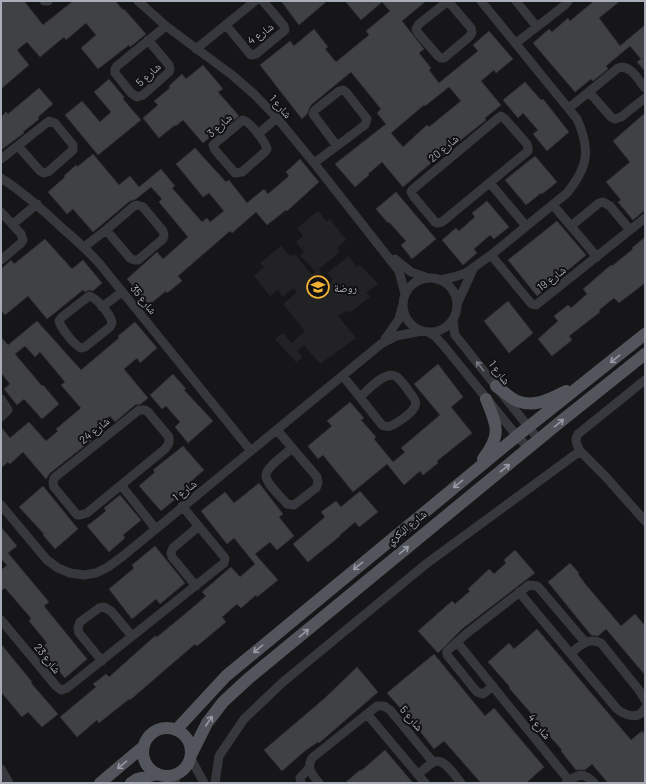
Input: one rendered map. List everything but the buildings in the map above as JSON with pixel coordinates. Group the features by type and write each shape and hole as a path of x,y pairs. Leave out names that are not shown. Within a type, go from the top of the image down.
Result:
{"main road":[{"name":"شارع البكري","path":"176,730 226,676 474,471 592,378 645,334"},
{"name":"شارع البكري","path":"190,756 207,723 223,702 249,678 645,354"},
{"path":"496,386 517,401 531,404 546,402 592,378"},
{"path":"474,471 490,450 495,438 496,424 486,399"},
{"path":"131,783 137,779 160,775 172,776 181,772 188,765 190,746 184,736 176,730 164,729 156,731 147,739 144,746 143,758 145,763 148,768 160,775"},
{"path":"100,783 144,746"}],"street":[{"name":"شارع 1","path":"1,505 47,560 58,568 70,573 84,575 96,573 108,567 343,376 381,344 392,331 399,319 404,299 399,271 384,250 314,163 277,118 254,94 232,75 166,26 138,1"},
{"path":"196,49 255,1"},
{"name":"شارع 4","path":"226,25 251,55 256,54 285,30 284,26 263,1"},
{"path":"448,1 471,28 472,34 444,58 440,58 416,29 419,24 448,1"},
{"path":"439,280 454,278 466,273 491,255 553,205 567,193 576,181 584,168 586,155 582,130 577,119 481,1"},
{"path":"516,1 536,27"},
{"path":"516,43 565,6 568,1"},
{"name":"شارع 5","path":"148,40 169,65 170,69 169,72 142,95 137,97 131,93 115,73 114,69 148,40 166,26"},
{"path":"569,108 621,67 630,70 645,88"},
{"path":"314,163 337,146 365,125 367,121 343,90 339,91 315,110 314,114 337,146"},
{"path":"589,92 610,117 615,119 621,118 645,98"},
{"name":"شارع 20","path":"502,116 527,144 528,149 526,153 490,183 442,222 437,223 411,192 415,187 502,116"},
{"path":"258,134 277,118"},
{"name":"شارع 3","path":"243,120 249,123 258,134 267,146 267,150 240,173 235,173 232,171 213,147 216,142 243,120"},
{"path":"1,159 49,121 55,123 74,148 48,172 44,173 40,171 18,146"},
{"name":"شارع 35","path":"1,178 36,204 100,263 251,452"},
{"path":"490,183 526,226"},
{"path":"571,226 603,202 610,206 630,230"},
{"path":"13,224 36,204"},
{"path":"84,247 134,206 140,205 163,231 164,236 138,260 134,260 130,258 106,230"},
{"path":"553,205 597,258"},
{"path":"1,212 22,234 23,240 1,260"},
{"name":"شارع 19","path":"491,255 529,301 536,305 597,258 645,218"},
{"name":"شارع 1","path":"384,250 411,272 428,278"},
{"path":"425,332 436,331 444,328 451,322 455,314 457,304 475,266"},
{"path":"457,304 455,296 446,283 428,278 421,279 409,288 404,299 403,312 407,321 414,327 435,336 517,436 529,448"},
{"path":"102,307 122,292"},
{"path":"89,296 96,299 102,307 111,318 111,325 85,347 78,348 60,325 60,319 89,296"},
{"name":"شارع 1","path":"455,314 453,322 455,335 539,440"},
{"name":"شارع 1","path":"381,344 396,336 425,332"},
{"path":"343,376 360,397 382,424 387,427 393,425 415,408 416,403 397,377 392,375 384,376 360,397"},
{"path":"645,380 576,437 576,444 580,451 605,476 645,521"},
{"path":"1,398 8,410 1,418"},
{"name":"شارع 24","path":"145,410 169,437 169,443 165,449 121,485 87,513 80,516 54,487 52,482 57,476 134,412 145,410"},
{"path":"277,430 317,477 318,483 316,488 294,505 287,504 268,481 266,475 268,469 292,448"},
{"path":"215,783 219,756 244,719 283,682 426,564 580,451"},
{"path":"121,485 155,528"},
{"name":"شارع 23","path":"1,620 56,686 61,690 67,688 196,586 225,561 182,506"},
{"path":"196,586 172,557 171,553 173,548 199,526"},
{"path":"493,686 483,694 479,694 474,690 447,655 448,650 529,585 537,586 540,589 585,642"},
{"path":"519,592 617,709 625,715 630,716 644,713"},
{"path":"102,660 80,633 78,628 80,622 99,608 104,607 111,611 132,636"},
{"path":"571,653 585,642 594,640 604,646 639,690 645,700"},
{"name":"شارع 4","path":"457,642 569,782 576,776 580,775 587,777 594,783"},
{"name":"شارع 5","path":"301,783 300,778 309,768 312,758 377,706 384,706 390,710 433,762 440,762 446,765 461,783"},
{"path":"367,714 425,783"},
{"path":"190,756 204,783"},
{"path":"418,774 433,762"},
{"path":"309,768 319,783"},
{"path":"1,769 9,783"},
{"path":"160,775 176,783"}],"shaded area":[{"name":"روضة","path":"318,211 327,222 330,219 346,240 337,248 340,252 319,269 321,273 317,276 326,287 333,280 327,273 349,256 357,267 360,265 378,284 366,293 370,297 349,313 346,311 338,316 356,338 320,364 304,345 297,351 303,357 296,362 275,339 283,333 292,343 305,331 283,304 297,292 293,288 283,297 278,290 270,296 254,276 264,267 260,263 281,246 290,256 295,254 311,274 316,272 300,255 304,252 296,242 303,236 297,228"}],"place":[{"name":"روضة","path":"318,287"}]}
